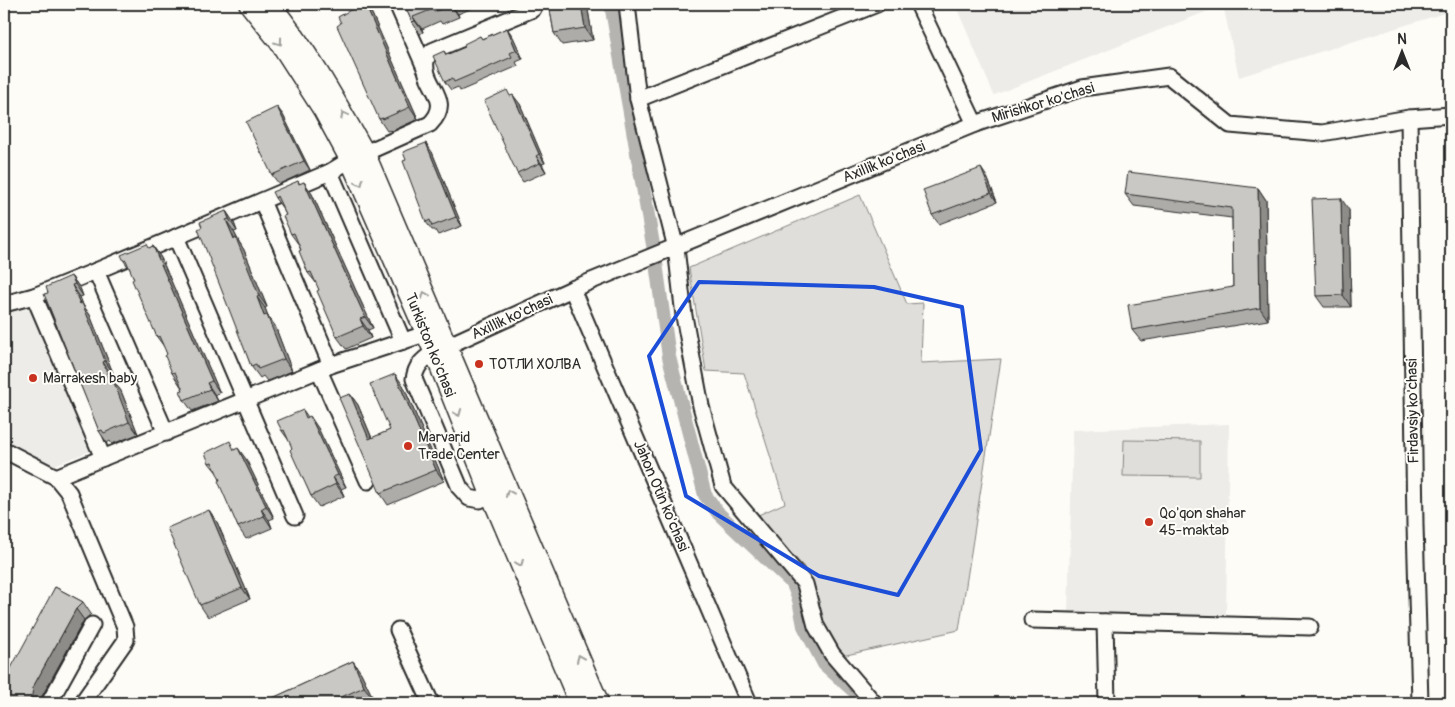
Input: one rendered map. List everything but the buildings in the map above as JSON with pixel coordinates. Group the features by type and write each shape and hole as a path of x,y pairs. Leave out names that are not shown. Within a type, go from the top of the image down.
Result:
{"main road":[{"name":"Turkiston ko'chasi","path":"249,4 280,43 323,110 357,156"},
{"name":"Turkiston ko'chasi","path":"270,4 293,31 332,95 433,331 599,703"},
{"name":"Turkiston ko'chasi","path":"441,349 490,492 579,703"}],"street":[{"path":"4,304 34,296 262,201 330,172 357,156 430,124 438,116 440,104 397,4"},
{"path":"627,4 638,99 673,249 701,406 723,486 805,584 816,626 832,654 874,703"},
{"path":"638,99 877,4"},
{"path":"918,4 975,124"},
{"path":"426,71 426,60 432,51 533,9"},
{"name":"Mirishkor ko'chasi","path":"975,124 1082,88 1169,76 1230,125 1322,133 1409,118 1451,115"},
{"name":"Firdavsiy ko'chasi","path":"1409,118 1415,525 1420,703"},
{"name":"Axillik ko'chasi","path":"490,492 480,500 469,498 460,488 414,379 416,368 441,349 572,289 975,124"},
{"path":"330,172 403,341"},
{"path":"262,201 368,481"},
{"path":"176,237 295,516"},
{"path":"96,271 166,432"},
{"name":"Jahon Otin ko'chasi","path":"572,289 749,703"},
{"path":"34,296 103,458"},
{"path":"56,478 325,367 433,331"},
{"path":"4,450 56,478 68,493 125,627 126,640 82,703"},
{"path":"1032,620 1310,627"},
{"path":"1105,622 1107,703"},
{"path":"49,703 92,625"},
{"path":"398,630 431,703"}],"highlighted area":[{"path":"699,282 874,287 962,307 981,450 898,595 819,576 686,496 649,356"}],"shaded area":[{"path":"955,4 1451,4 1451,11 1239,77 1223,5 994,95"},
{"path":"860,195 907,304 923,303 921,363 1001,359 959,630 842,656 819,619 804,567 756,516 785,503 744,373 706,371 689,268"},
{"name":"Marrakesh baby","path":"18,309 33,310 93,450 52,466 4,442 4,315"},
{"name":"Qo'qon shahar 45-maktab","path":"1229,424 1226,617 1068,614 1073,430"},
{"path":"1124,440 1200,441 1200,477 1123,476"}],"waterway":[{"path":"611,4 655,256 669,357 705,495 719,514 793,584 799,600 804,626 824,664 855,692 860,703"}],"place":[{"name":"ТОТЛИ ХОЛВА","path":"479,364"},
{"name":"Marrakesh baby","path":"33,378"},
{"name":"Marvarid Trade Center","path":"408,446"},
{"name":"Qo'qon shahar 45-maktab","path":"1149,522"}]}
